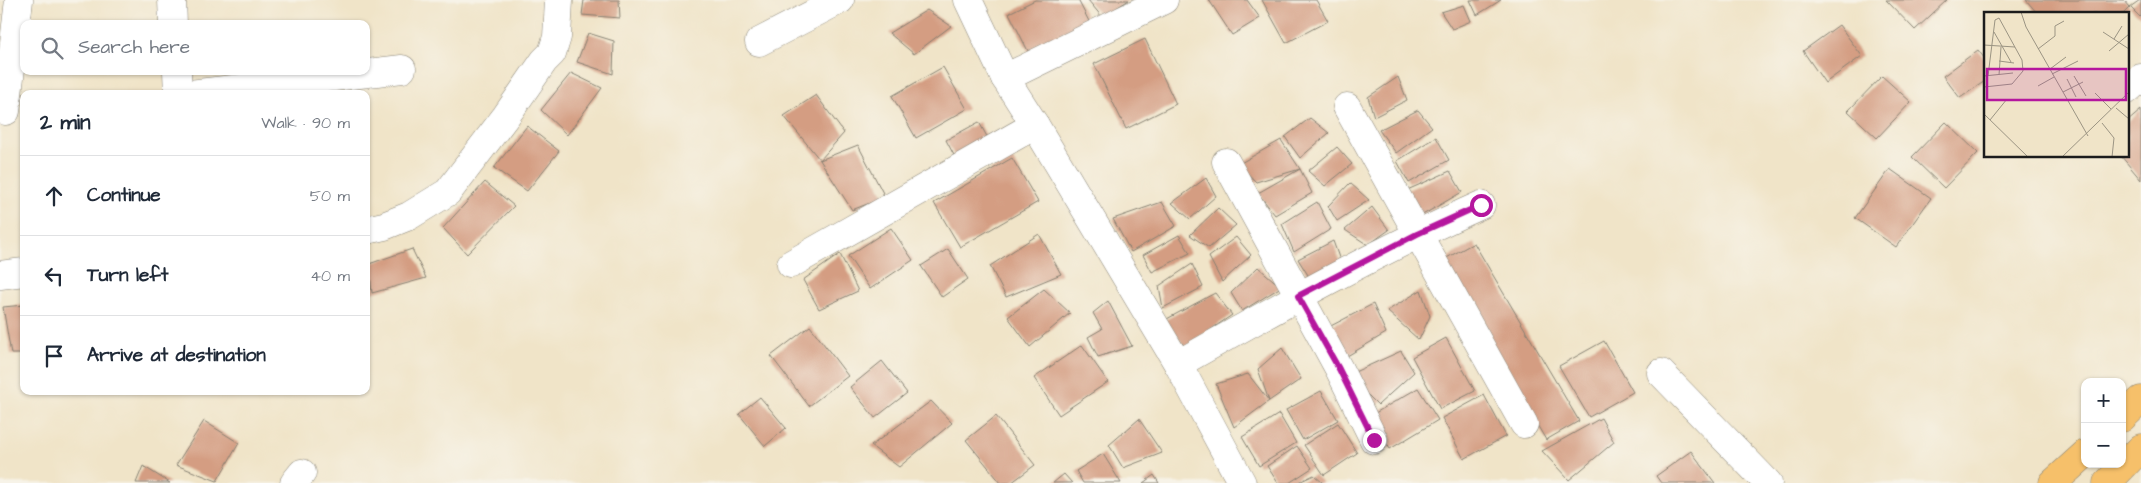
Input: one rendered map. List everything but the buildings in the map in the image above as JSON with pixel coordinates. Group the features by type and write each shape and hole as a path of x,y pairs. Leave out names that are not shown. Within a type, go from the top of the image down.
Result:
{"main road":[{"path":"2126,414 2141,400"},
{"path":"2106,483 2141,448"},
{"path":"2053,483 2081,458"}],"street":[{"path":"10,111 19,0"},
{"path":"172,0 173,20"},
{"path":"370,229 384,226 409,216 448,192 506,116 544,61 552,53 556,37 559,0"},
{"path":"759,42 840,0"},
{"path":"968,0 1005,78 1178,364 1242,483"},
{"path":"1005,78 1164,0"},
{"path":"370,63 402,69 370,73"},
{"path":"177,75 178,90"},
{"path":"224,90 351,75"},
{"path":"2128,89 2141,78"},
{"path":"1347,107 1524,424"},
{"path":"791,264 1035,125"},
{"path":"1226,162 1339,369 1374,440"},
{"path":"1178,364 1298,296 1417,234 1481,205"},
{"path":"0,275 20,272"},
{"path":"1661,373 1768,483"}],"route":[{"path":"1374,440 1339,369 1298,296 1417,234 1481,205"}]}
